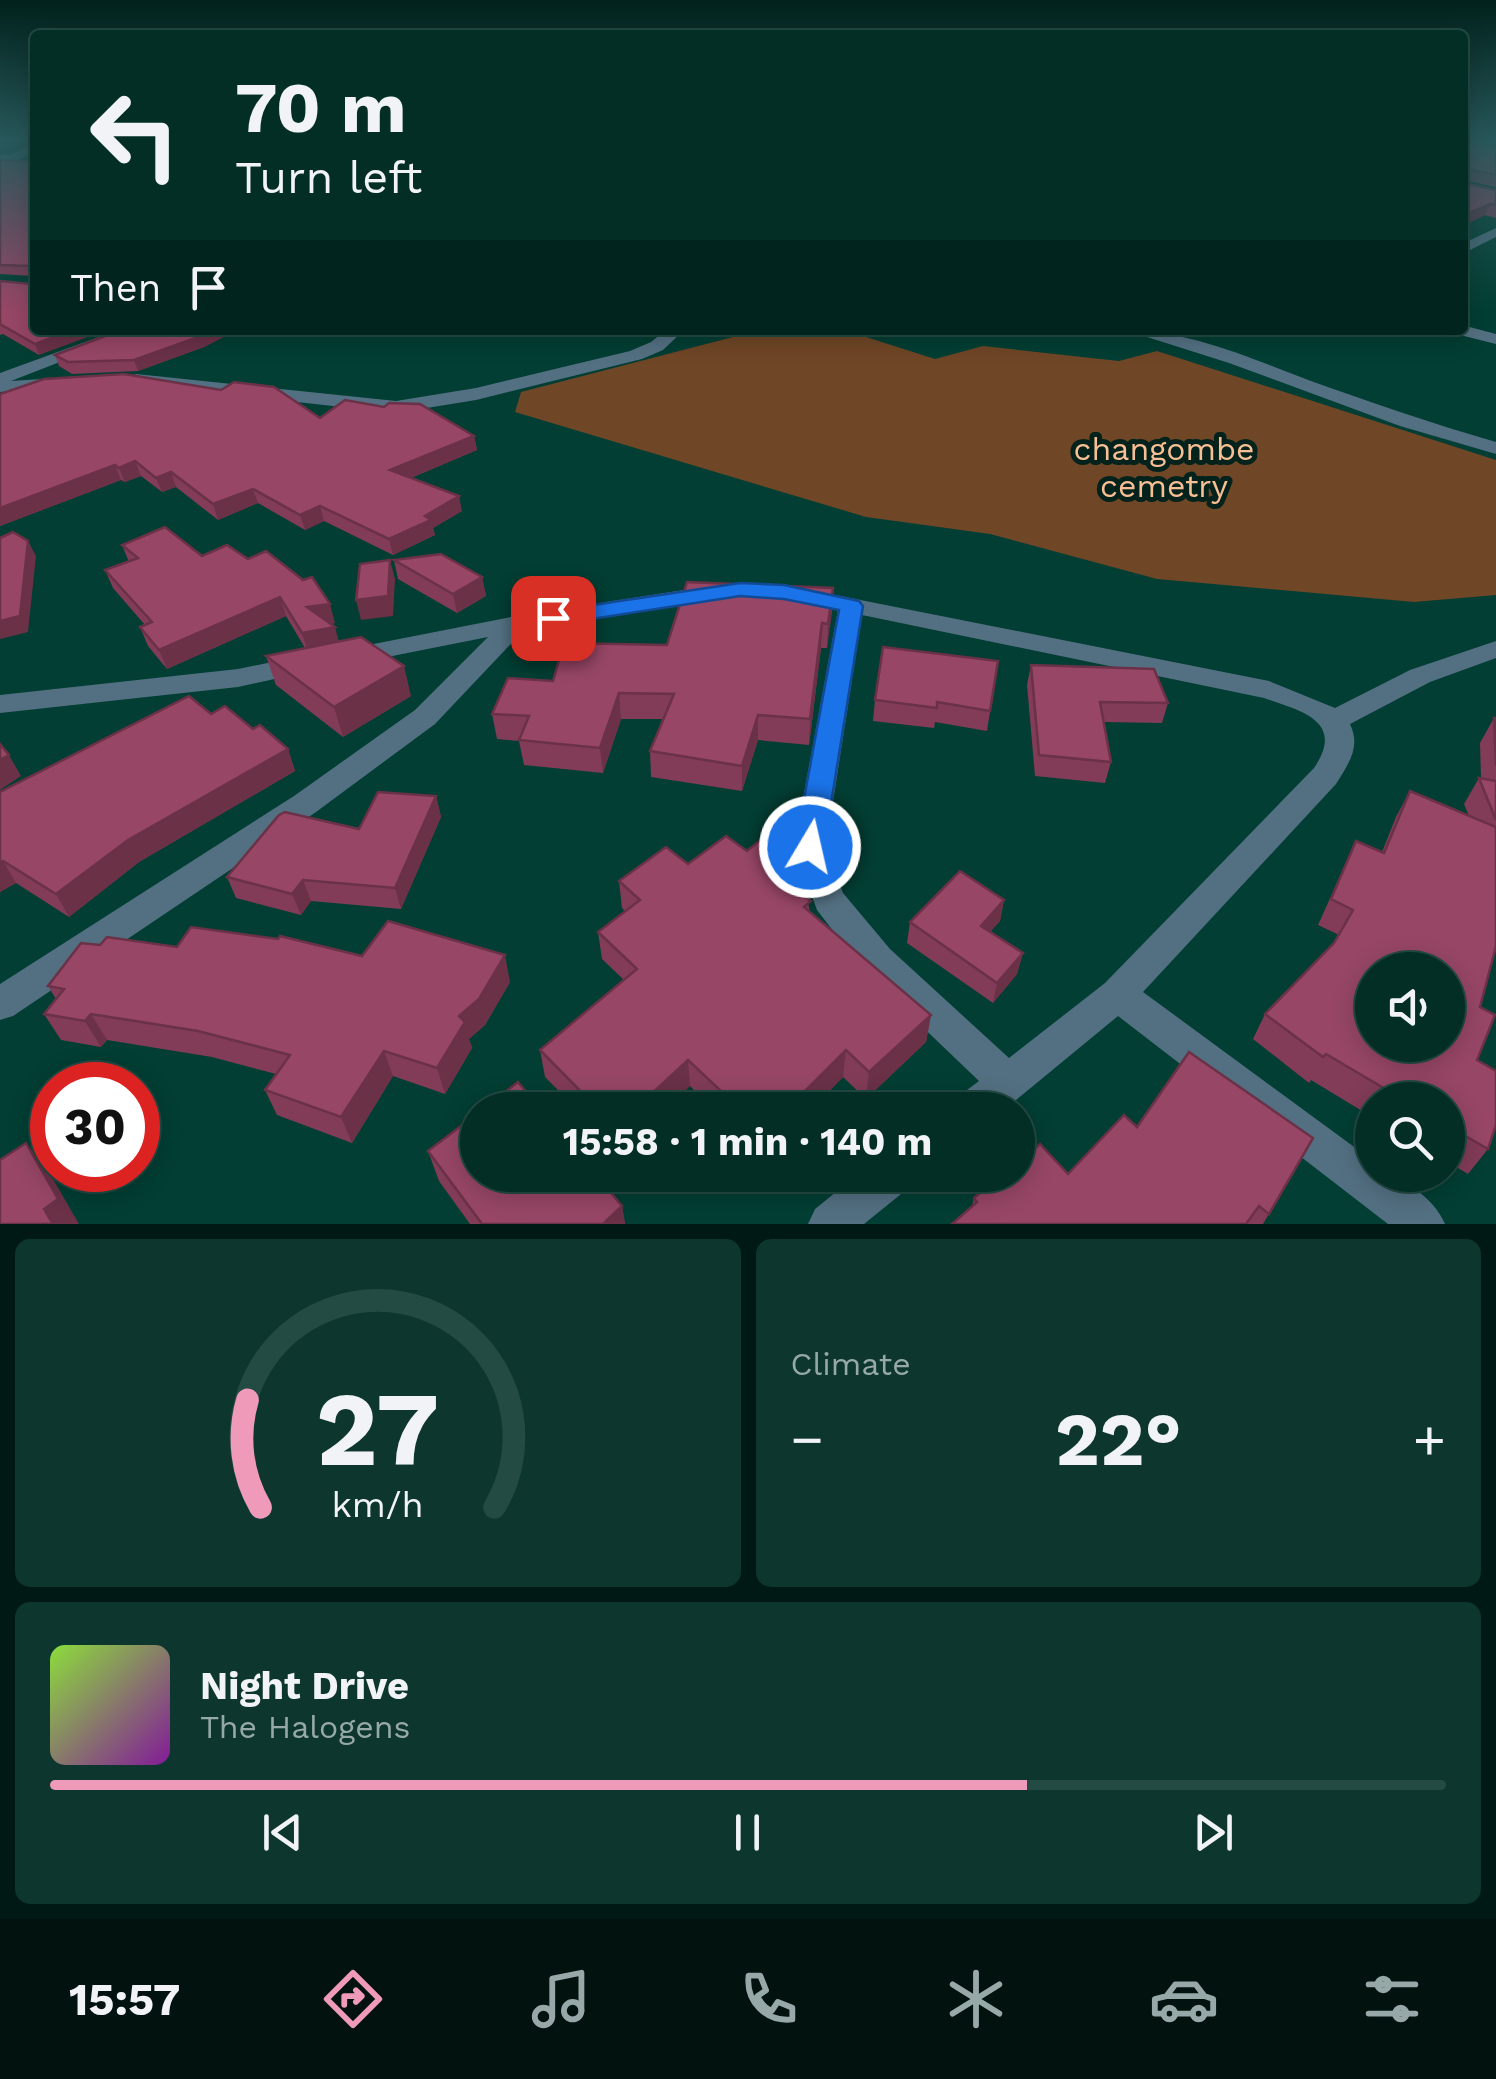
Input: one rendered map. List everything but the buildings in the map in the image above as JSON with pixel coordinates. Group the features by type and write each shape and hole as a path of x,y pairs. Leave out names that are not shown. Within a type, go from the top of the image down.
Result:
{"street":[{"path":"1468,247 1496,232"},
{"path":"1468,332 1496,339"},
{"path":"0,379 120,335"},
{"path":"112,380 248,388 396,407 476,394 636,355 670,335"},
{"path":"1151,335 1236,359 1407,422 1496,448"},
{"path":"0,387 77,382"},
{"path":"0,704 238,678 516,624 740,590"},
{"path":"770,591 1269,690 1311,705 1334,720 1344,739 1342,756 1118,994 994,1092"},
{"path":"851,606 810,847 829,900 877,960 1007,1082"},
{"path":"0,1004 306,804 424,717 516,624"},
{"path":"1334,720 1420,676 1496,649"},
{"path":"170,714 238,678"},
{"path":"1118,994 1423,1224"},
{"path":"830,1224 870,1192"}],"green space":[{"name":"changombe cemetry","path":"741,335 860,335 935,359 983,346 1119,361 1157,351 1496,460 1496,595 1414,602 1157,579 990,534 866,517 515,412 521,392"}],"route":[{"path":"553,618 740,590 784,592 851,606 810,847"}]}
